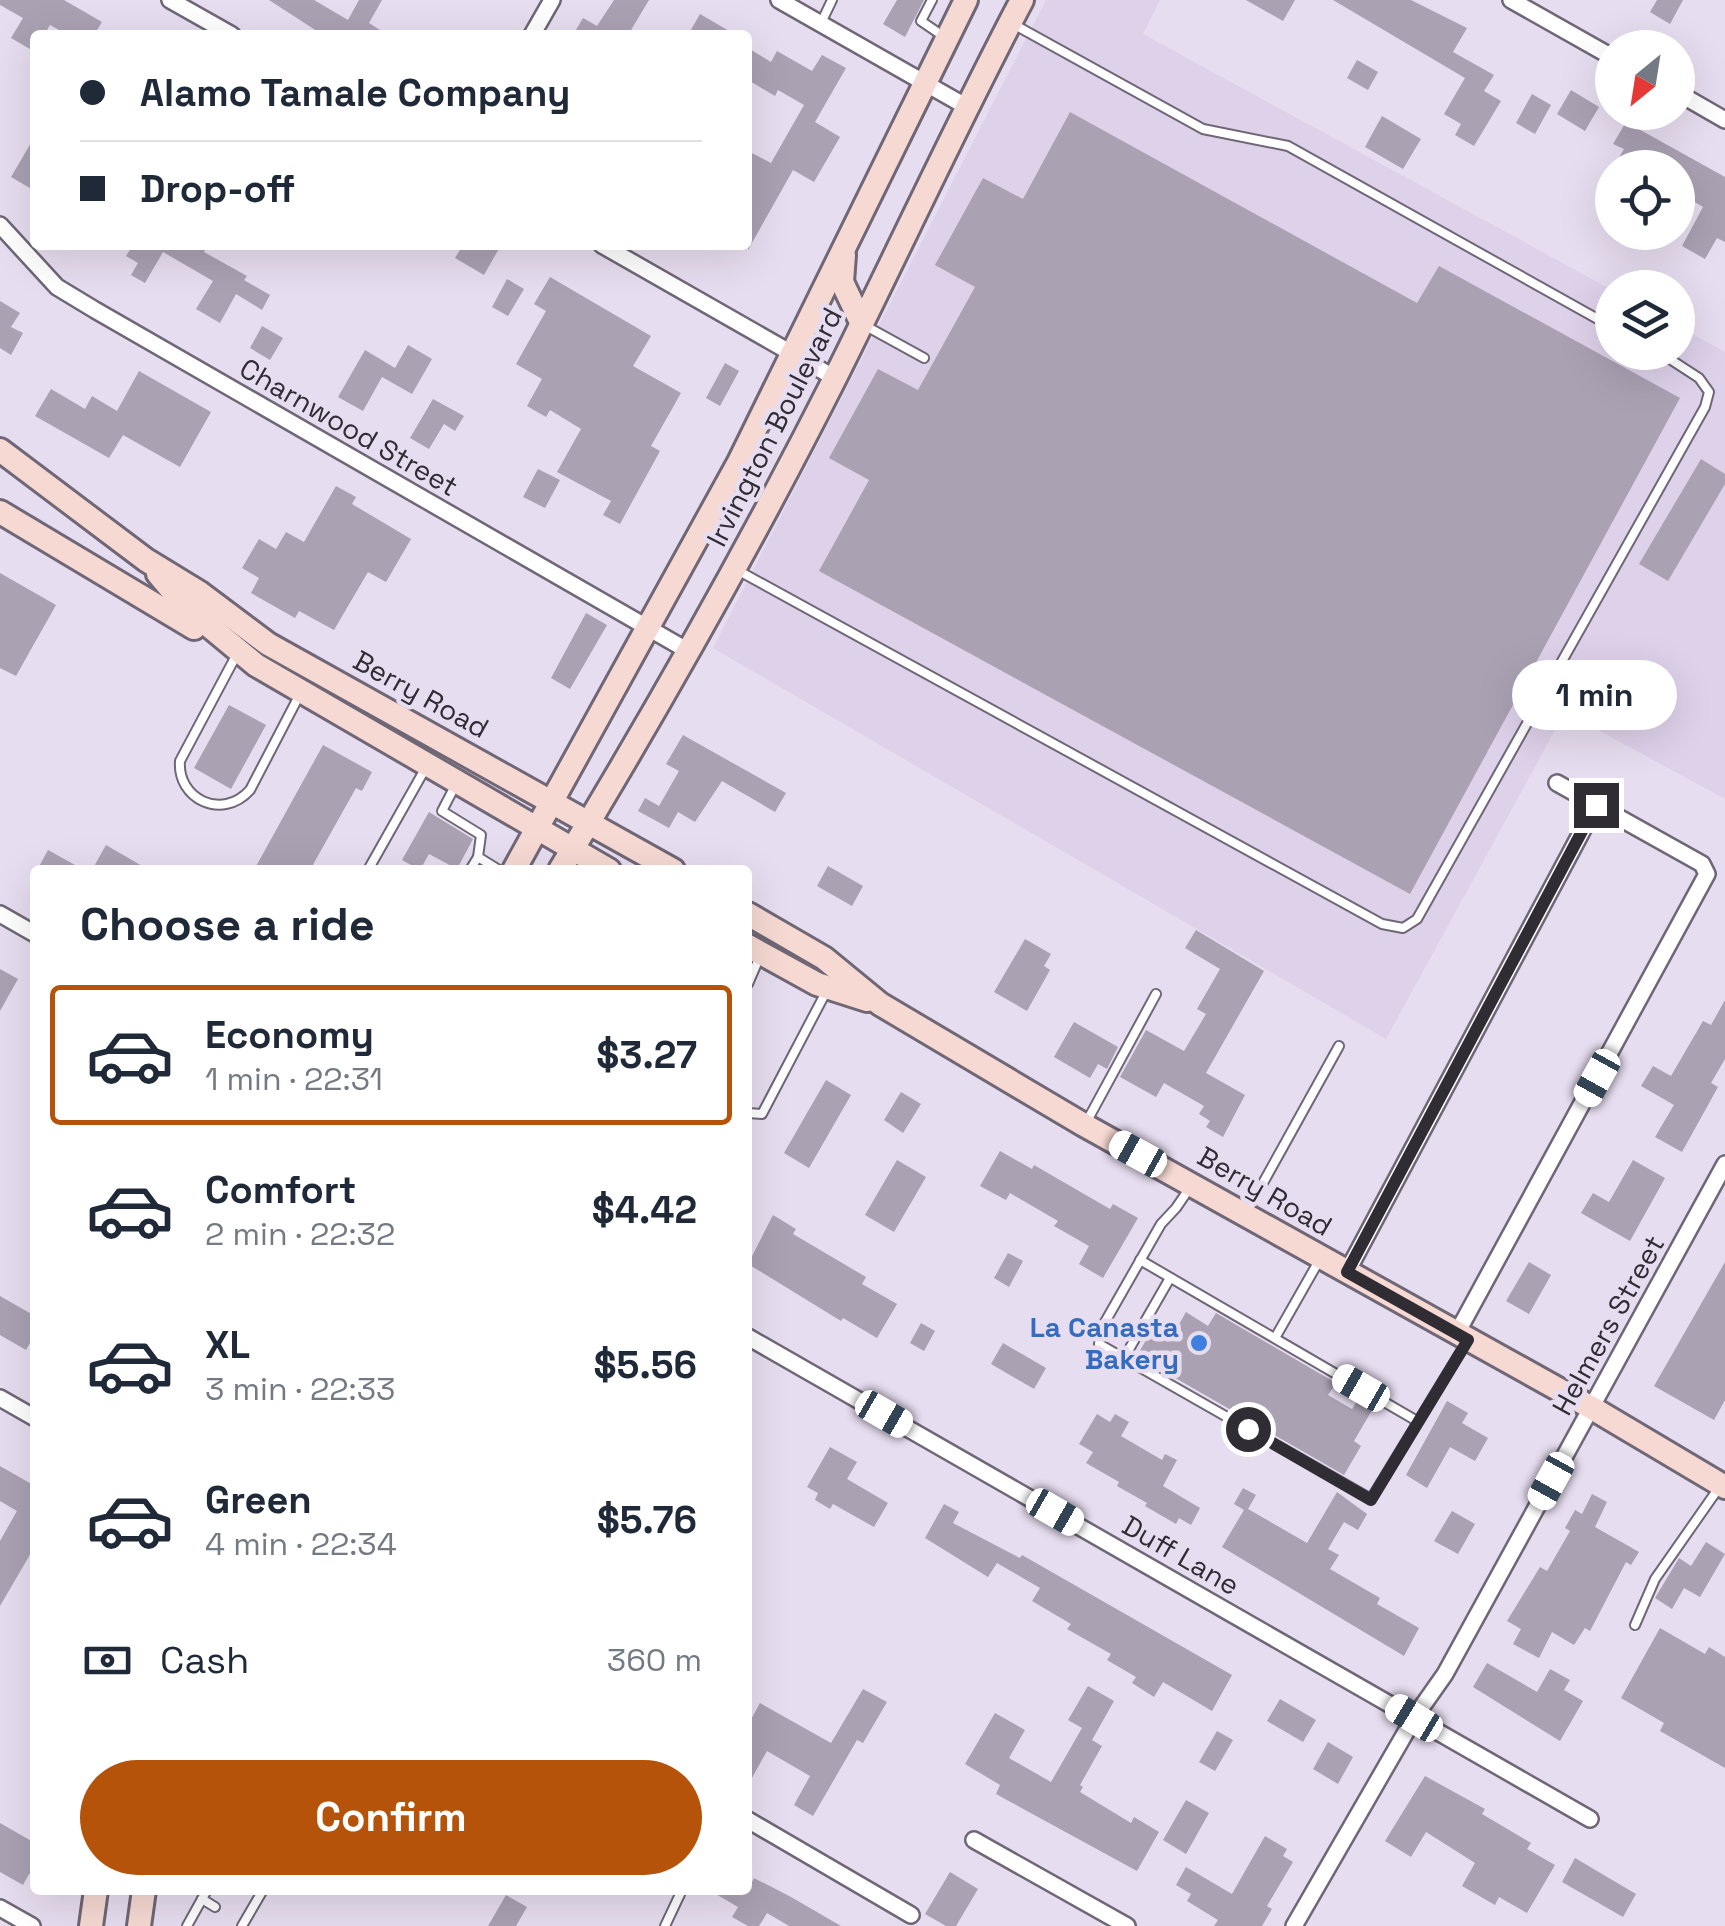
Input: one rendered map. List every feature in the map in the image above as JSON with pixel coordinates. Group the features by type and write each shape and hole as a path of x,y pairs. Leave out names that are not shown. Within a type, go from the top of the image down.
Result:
{"street":[{"path":"170,0 223,30"},
{"path":"535,30 552,0"},
{"path":"779,0 967,106"},
{"name":"Irvington Boulevard","path":"517,865 648,630 793,356 966,0"},
{"name":"Irvington Boulevard","path":"563,865 735,569 835,378 1022,0"},
{"path":"1511,0 1595,47"},
{"path":"1695,103 1725,120"},
{"name":"Charnwood Street","path":"0,225 57,287 94,310 690,652"},
{"path":"844,246 842,282 861,322"},
{"path":"611,250 835,378"},
{"name":"Berry Road","path":"2,456 268,644 664,865"},
{"path":"0,512 244,656"},
{"name":"Berry Road","path":"146,560 186,607 244,656 600,865"},
{"path":"1463,1336 1705,882 1702,864 1557,783"},
{"path":"1347,1272 1596,805"},
{"path":"0,914 30,931"},
{"name":"Berry Road","path":"752,916 824,958 880,1004 1084,1125 1592,1408 1723,1486"},
{"name":"Berry Road","path":"754,950 828,988 880,1004"},
{"name":"Helmers Street","path":"1294,1926 1414,1718 1445,1674 1725,1164"},
{"name":"Duff Lane","path":"752,1338 1590,1819"},
{"path":"0,1398 30,1415"},
{"path":"752,1822 911,1914"},
{"path":"974,1840 1127,1926"},
{"path":"91,1926 95,1895"},
{"path":"138,1926 143,1895"},
{"path":"0,1908 32,1926"}],"lane":[{"path":"820,23 832,0"},
{"path":"932,0 921,21 946,38"},
{"path":"1010,23 1203,129 1288,146 1595,318"},
{"path":"861,322 924,358"},
{"path":"735,569 1382,924 1404,928 1417,919 1705,407 1708,392 1699,378 1686,370"},
{"path":"244,656 180,761 179,776 188,790 216,806 242,800 250,790 302,692 307,666"},
{"path":"371,865 427,765"},
{"path":"456,782 442,811 482,835 473,865"},
{"path":"478,856 491,865"},
{"path":"752,1113 762,1114 828,988"},
{"path":"1084,1125 1156,994"},
{"path":"1246,1214 1339,1046"},
{"path":"1192,1183 1140,1260 1101,1329 1099,1344 1371,1500 1463,1336"},
{"path":"1275,1338 1321,1257"},
{"path":"1140,1260 1418,1421"},
{"path":"1124,1358 1170,1278"},
{"path":"1635,1625 1655,1579 1723,1486"},
{"path":"204,1895 190,1922 205,1926"},
{"path":"205,1895 215,1907"},
{"path":"234,1918 243,1925 260,1895"},
{"path":"665,1926 680,1895"},
{"path":"244,1898 254,1904"}],"shaded area":[{"path":"1046,0 1160,0 1143,34 1595,281 1595,370 1695,370 1695,335 1725,352 1725,799 1565,712 1386,1039 713,648"}],"building":[{"path":"0,0 64,0 102,22 97,30 59,30 50,25 47,30 30,30 30,49 11,38 23,18 0,5"},
{"path":"269,0 314,0 348,20 359,0 382,0 369,23 380,30 315,30"},
{"path":"614,0 649,0 631,30 576,30 583,18 597,26"},
{"path":"897,0 924,0 905,37 883,24"},
{"path":"1246,0 1295,0 1283,21"},
{"path":"1333,0 1411,0 1467,28 1453,52 1494,75 1484,91 1501,101 1474,146 1455,135 1461,124 1444,114 1465,78"},
{"path":"1657,0 1683,0 1670,24 1650,12"},
{"path":"700,14 727,30 691,30"},
{"path":"752,50 771,62 777,51 812,71 822,55 846,68 815,122 840,137 814,182 793,170 752,243 752,153 771,163 804,105 778,90 775,96 752,82"},
{"path":"1357,60 1378,72 1368,90 1347,78"},
{"path":"1571,90 1595,105 1595,114 1585,131 1557,114"},
{"path":"1532,94 1551,105 1535,134 1516,123"},
{"path":"1070,112 1417,303 1439,266 1595,351 1595,370 1629,370 1680,398 1410,894 819,571 869,480 829,458 878,369 918,390 975,287 935,265 983,178 1023,199"},
{"path":"1382,116 1421,139 1403,169 1365,147"},
{"path":"1621,130 1640,130 1676,150 1623,150 1613,144"},
{"path":"30,145 30,188 11,177"},
{"path":"1695,160 1725,177 1725,242 1717,238 1705,259 1689,250 1695,250 1695,222 1703,207 1695,202"},
{"path":"130,250 205,250 270,295 262,310 236,294 220,323 196,309 213,281 163,252 145,283 131,275 138,263 126,256"},
{"path":"460,250 498,250 484,275 455,258"},
{"path":"550,277 651,336 633,366 681,393 651,446 660,451 620,524 603,515 611,501 557,472 581,429 550,410 546,417 527,406 542,379 516,364 546,311 534,304"},
{"path":"507,279 524,289 508,316 492,307"},
{"path":"0,301 20,313 11,327 23,333 11,355 0,348"},
{"path":"262,326 283,338 270,360 250,348"},
{"path":"408,345 432,359 412,394 382,377 363,411 338,397 365,350 395,368"},
{"path":"725,363 739,371 720,406 706,398"},
{"path":"139,371 211,412 180,467 123,435 109,458 35,416 51,389 85,409 92,396 117,411"},
{"path":"433,399 464,416 455,431 444,424 429,449 410,438"},
{"path":"1701,459 1725,474 1725,484 1668,581 1639,564"},
{"path":"538,469 560,480 545,508 523,497"},
{"path":"336,486 356,497 352,504 411,539 386,582 368,572 334,630 299,611 295,618 251,593 259,578 242,568 259,539 276,549 286,532 304,542"},
{"path":"0,573 56,605 16,676 0,668"},
{"path":"586,613 607,625 570,689 551,678"},
{"path":"229,705 266,725 231,789 194,768"},
{"path":"683,735 786,793 775,812 722,781 695,822 678,812 669,828 638,811 645,798 659,806 679,771 666,764"},
{"path":"323,745 372,772 362,791 356,788 313,865 257,865"},
{"path":"429,812 473,839 459,865 450,865 429,854 423,865 402,860"},
{"path":"106,845 140,865 95,865"},
{"path":"48,850 75,865 40,865"},
{"path":"828,866 863,886 852,906 817,886"},
{"path":"1196,930 1264,971 1206,1073 1245,1095 1223,1137 1206,1127 1210,1121 1199,1114 1204,1106 1164,1083 1156,1097 1120,1077 1146,1030 1184,1051 1206,1014 1197,1009 1220,969 1185,948"},
{"path":"1025,939 1051,954 1044,966 1050,970 1027,1011 994,992"},
{"path":"0,969 18,979 0,1011"},
{"path":"1725,1000 1725,1059 1711,1083 1718,1087 1682,1152 1655,1137 1674,1105 1641,1086 1653,1066 1671,1076 1703,1021 1711,1025"},
{"path":"1074,1022 1118,1047 1107,1069 1098,1064 1090,1078 1054,1057"},
{"path":"826,1080 851,1095 809,1168 784,1153"},
{"path":"901,1092 921,1104 903,1133 884,1120"},
{"path":"1000,1151 1032,1169 1034,1165 1110,1209 1113,1204 1138,1218 1103,1278 1079,1264 1089,1246 1054,1226 1058,1221 1010,1193 1006,1200 980,1186"},
{"path":"897,1160 926,1177 894,1232 865,1215"},
{"path":"1633,1160 1665,1178 1630,1241 1581,1213 1593,1193 1609,1202"},
{"path":"773,1215 796,1229 793,1234 866,1277 862,1284 897,1304 877,1338 843,1318 841,1321 752,1266 752,1256"},
{"path":"1008,1253 1023,1261 1009,1287 994,1278"},
{"path":"1529,1262 1551,1275 1529,1314 1506,1301"},
{"path":"1725,1262 1725,1400 1714,1420 1654,1386"},
{"path":"0,1296 30,1313 30,1343 26,1350 0,1335"},
{"path":"1186,1312 1208,1326 1216,1313 1336,1383 1328,1395 1352,1409 1360,1396 1375,1405 1354,1441 1361,1446 1344,1475 1137,1356 1155,1324 1173,1335"},
{"path":"921,1323 935,1331 924,1351 910,1343"},
{"path":"1003,1343 1046,1368 1034,1389 991,1364"},
{"path":"1447,1401 1468,1413 1462,1423 1488,1438 1475,1461 1450,1447 1427,1488 1406,1475"},
{"path":"1097,1414 1110,1422 1115,1414 1129,1422 1121,1436 1162,1460 1165,1454 1177,1460 1163,1486 1200,1508 1191,1525 1179,1518 1176,1524 1145,1506 1147,1503 1117,1486 1119,1482 1086,1463 1093,1452 1079,1444"},
{"path":"830,1447 857,1462 847,1479 888,1503 874,1527 833,1504 830,1509 815,1500 818,1493 807,1487"},
{"path":"0,1466 30,1483 30,1555 0,1606 0,1541 17,1511 0,1501"},
{"path":"1243,1488 1256,1495 1248,1509 1307,1543 1337,1492 1367,1514 1358,1530 1344,1522 1328,1549 1339,1555 1330,1569 1380,1598 1377,1604 1419,1628 1404,1656 1222,1547 1244,1510 1234,1504"},
{"path":"1592,1494 1607,1502 1595,1527 1639,1552 1631,1565 1626,1562 1590,1631 1585,1628 1574,1645 1552,1632 1539,1658 1513,1644 1521,1629 1507,1621 1540,1567 1547,1571 1570,1531 1565,1528 1575,1510 1582,1514"},
{"path":"944,1504 959,1512 953,1523 1020,1558 1022,1555 1232,1675 1212,1711 1163,1682 1154,1697 1132,1683 1136,1677 1107,1660 1111,1654 1067,1629 1071,1624 1032,1601 1040,1588 997,1563 988,1577 925,1538"},
{"path":"1452,1511 1475,1524 1458,1554 1434,1541"},
{"path":"1706,1542 1725,1554 1700,1597 1684,1588 1672,1609 1655,1598 1679,1558 1691,1566"},
{"path":"1660,1628 1705,1654 1709,1647 1725,1657 1725,1768 1660,1731 1664,1723 1621,1698"},
{"path":"1487,1663 1537,1692 1550,1669 1570,1680 1564,1690 1583,1701 1560,1741 1473,1687"},
{"path":"1088,1686 1114,1701 1092,1740 1102,1746 1080,1785 1080,1792 1131,1823 1134,1817 1159,1832 1137,1871 996,1794 1000,1785 965,1764 995,1713 1025,1730 1009,1758 1051,1782 1082,1728 1068,1720"},
{"path":"863,1689 887,1702 863,1743 857,1740 813,1816 794,1805 810,1776 767,1751 752,1778 752,1718 760,1703 831,1743"},
{"path":"1280,1699 1316,1720 1303,1742 1267,1721"},
{"path":"1217,1731 1233,1740 1215,1771 1199,1762"},
{"path":"1328,1742 1353,1757 1338,1784 1313,1769"},
{"path":"1425,1776 1485,1809 1482,1814 1531,1843 1527,1849 1555,1865 1527,1913 1499,1897 1495,1905 1462,1886 1475,1863 1426,1832 1411,1857 1385,1841"},
{"path":"1186,1800 1209,1813 1186,1854 1163,1840"},
{"path":"0,1823 30,1840 30,1874 23,1885 0,1872"},
{"path":"1265,1836 1287,1849 1283,1856 1293,1862 1267,1906 1272,1909 1262,1926 1214,1926 1218,1920 1187,1901 1191,1894 1176,1885 1186,1867 1232,1894"},
{"path":"1575,1858 1636,1894 1623,1917 1562,1882"},
{"path":"950,1872 978,1889 956,1926 946,1926 925,1914"},
{"path":"754,1878 841,1926 789,1926 767,1913 759,1926 748,1926 732,1917 738,1907 718,1895 752,1895"},
{"path":"506,1895 527,1907 516,1926 488,1926"}],"place":[{"name":"La Canasta Bakery","path":"1199,1343"}],"route":[{"path":"1248,1429 1371,1500 1468,1340 1347,1272 1596,805"}]}
